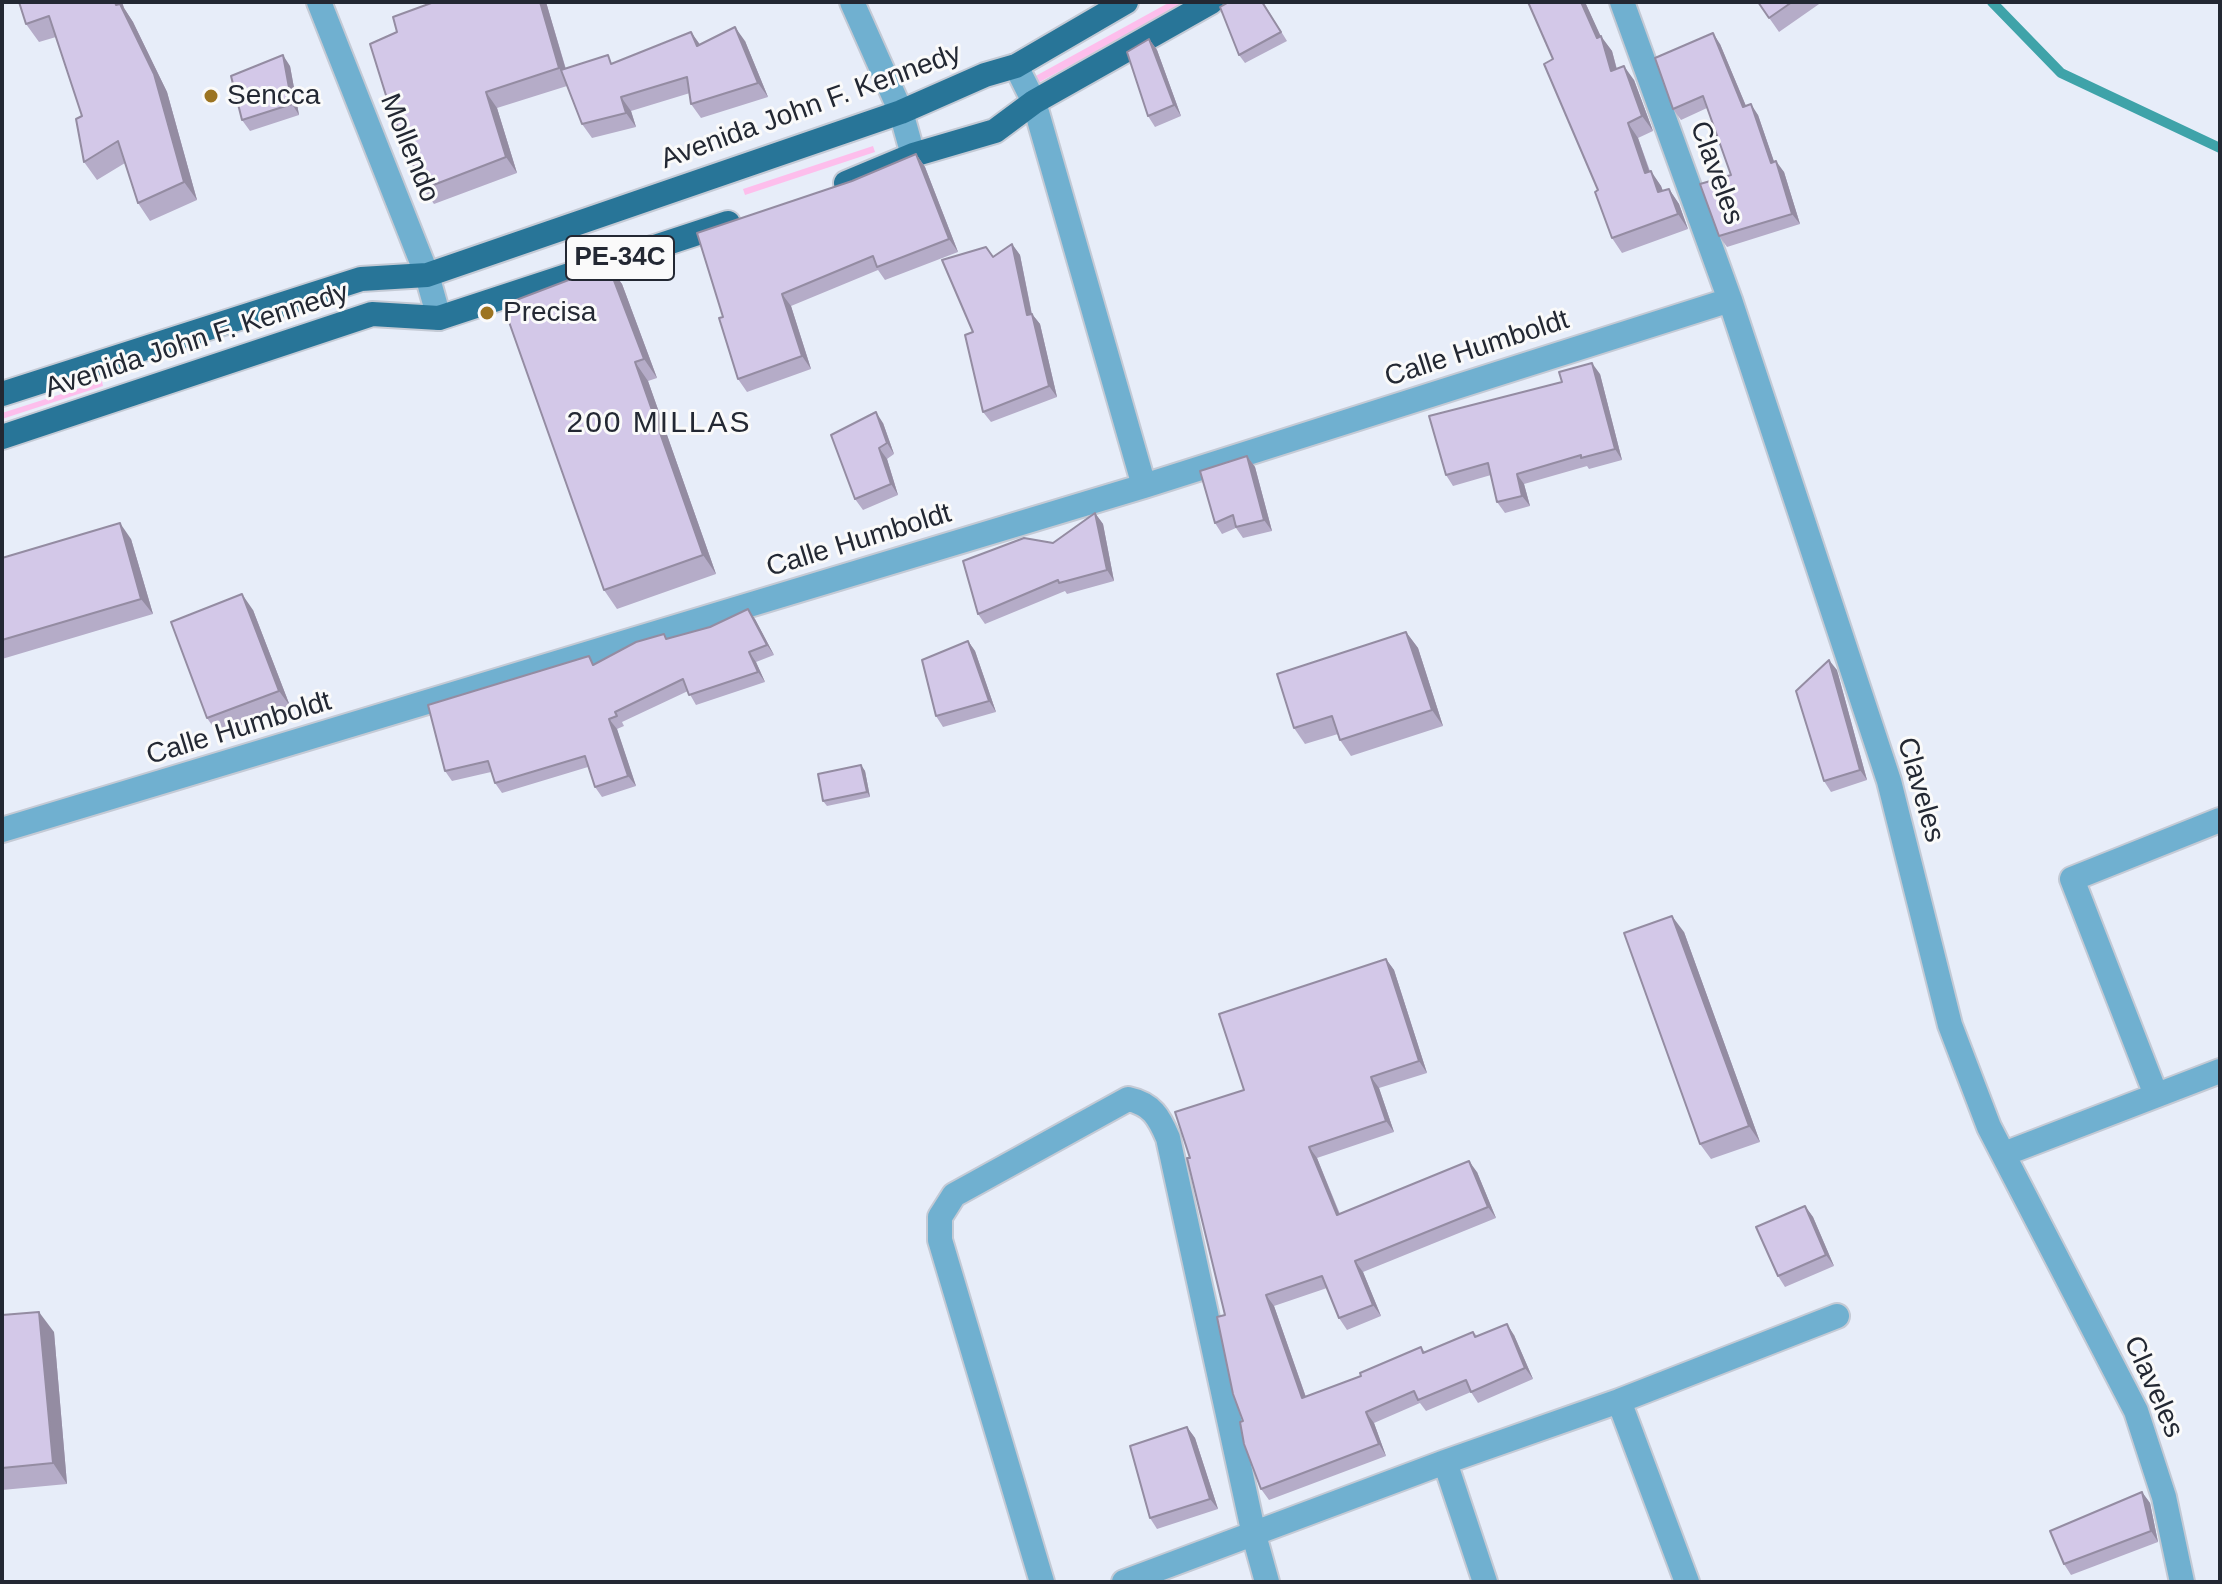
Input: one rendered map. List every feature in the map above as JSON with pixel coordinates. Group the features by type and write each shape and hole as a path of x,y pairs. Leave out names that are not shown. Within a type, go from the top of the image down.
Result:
{"main road":[{"name":"Avenida John F. Kennedy","path":"2,394 361,279 427,275 901,112 985,75 1016,66 1126,2"},
{"path":"827,190 913,155 995,131 1034,102 1211,2"},
{"name":"Avenida John F. Kennedy","path":"2,437 372,314 439,318 752,215"},
{"path":"183,337 194,374"}],"street":[{"name":"Mollendo","path":"319,2 427,275 439,318"},
{"path":"852,2 901,112 913,155"},
{"name":"Claveles","path":"1622,2 1730,300 1889,781 1950,1025 1989,1127 2136,1411 2164,1497 2182,1582"},
{"path":"1016,66 1034,102 1144,486"},
{"name":"Calle Humboldt","path":"2,830 1144,486 1730,300"},
{"path":"2156,1095 2072,879 2220,820"},
{"path":"2004,1154 2220,1071"},
{"path":"1042,1582 940,1240 940,1217 954,1195 1128,1099 1143,1102 1158,1114 1168,1138 1254,1535 1267,1582"},
{"path":"1124,1582 1445,1462 1619,1401 1837,1316"},
{"path":"1619,1401 1687,1582"},
{"path":"1445,1462 1485,1582"}],"shaded area":[{"path":"1170,2 1188,2 1036,84 1032,78"},
{"path":"873,146 875,152 745,195 743,189"},
{"path":"102,381 103,386 2,419 2,413"}],"building":[{"path":"19,2 120,4 154,74 184,182 138,203 118,141 84,162 76,119 82,116 49,16 26,24"},
{"path":"434,2 540,2 559,68 486,92 506,157 423,189 389,105 370,44 397,32 393,17"},
{"path":"1229,2 1262,2 1281,32 1239,55 1220,7"},
{"path":"1528,2 1581,2 1597,38 1601,36 1611,71 1624,66 1642,116 1628,123 1645,173 1651,171 1658,192 1669,189 1678,214 1612,238 1595,192 1598,190 1544,64 1553,59"},
{"path":"1758,2 1792,2 1769,18"},
{"path":"735,27 758,83 691,104 687,77 621,97 626,113 582,124 561,70 608,55 611,64 691,32 697,46"},
{"path":"1713,33 1743,107 1751,104 1771,163 1776,161 1792,214 1719,236 1700,184 1731,175 1703,96 1673,109 1655,58"},
{"path":"1149,39 1174,105 1148,116 1127,52"},
{"path":"283,55 292,104 242,120 231,76"},
{"path":"916,154 949,239 877,267 873,256 782,294 802,356 738,379 697,233 852,181"},
{"path":"1012,244 1027,315 1032,314 1049,386 983,412 965,335 973,332 942,260 986,247 993,257"},
{"path":"608,265 644,359 635,362 703,555 604,590 503,305"},
{"path":"1592,363 1615,449 1581,458 1581,455 1517,474 1522,496 1497,502 1488,463 1446,475 1429,416 1562,382 1559,372"},
{"path":"876,412 887,443 879,448 891,484 855,499 831,435"},
{"path":"1247,456 1264,520 1236,527 1233,515 1215,523 1200,471"},
{"path":"1095,513 1107,570 1059,583 1058,580 978,614 963,561 1024,538 1053,543"},
{"path":"120,523 141,599 2,640 2,558"},
{"path":"242,594 279,691 207,718 171,622"},
{"path":"748,609 767,645 749,652 758,672 689,695 683,679 615,712 617,716 609,719 628,776 595,787 585,756 495,783 488,761 445,771 428,705 589,656 593,665 636,642 664,634 666,639 710,627"},
{"path":"1406,632 1432,710 1340,740 1332,716 1294,728 1277,674"},
{"path":"968,641 989,701 936,716 922,660"},
{"path":"1829,660 1860,770 1824,781 1796,691"},
{"path":"861,765 867,792 823,801 818,774"},
{"path":"1672,916 1749,1126 1700,1144 1624,933"},
{"path":"1386,959 1419,1061 1371,1077 1386,1121 1309,1147 1337,1215 1469,1161 1488,1207 1355,1261 1373,1305 1339,1318 1322,1276 1266,1295 1302,1398 1361,1376 1360,1373 1421,1347 1423,1353 1473,1332 1475,1337 1507,1324 1525,1368 1471,1392 1466,1380 1418,1400 1414,1391 1366,1412 1379,1444 1261,1489 1244,1444 1240,1422 1243,1421 1233,1394 1217,1317 1225,1315 1187,1158 1190,1158 1175,1112 1244,1090 1219,1014"},
{"path":"1805,1206 1826,1255 1778,1276 1756,1227"},
{"path":"39,1312 53,1463 2,1468 2,1315"},
{"path":"1187,1427 1210,1499 1150,1518 1130,1446"},
{"path":"2142,1492 2151,1531 2064,1564 2050,1531"}],"waterway":[{"path":"1992,2 2061,73 2220,148"}],"place":[{"name":"Sencca","path":"211,96"},
{"name":"Precisa","path":"487,313"}],"district":[{"name":"200 MILLAS","path":"659,424"}]}
